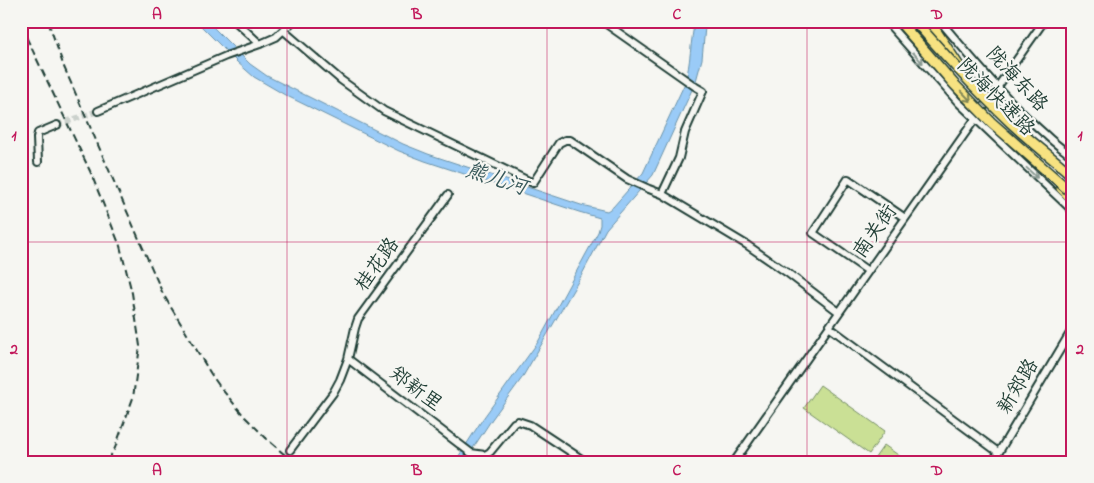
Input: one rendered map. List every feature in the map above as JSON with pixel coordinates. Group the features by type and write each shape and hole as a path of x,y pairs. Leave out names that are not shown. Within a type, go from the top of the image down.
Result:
{"highway":[{"name":"陇海快速路","path":"898,21 967,98 1006,136 1073,194"},
{"name":"陇海快速路","path":"915,21 966,77 1022,132 1073,176"},
{"path":"928,21 966,77"},
{"path":"1053,159 1073,170"},
{"path":"1044,169 1073,200"}],"street":[{"path":"234,21 260,44"},
{"path":"98,111 226,56 276,37 293,21"},
{"path":"602,21 704,91 686,132 679,158 662,194"},
{"path":"886,21 943,86 975,119 1073,212"},
{"name":"陇海东路","path":"940,21 998,87 1045,135 1073,157"},
{"name":"南关街","path":"734,462 1044,21"},
{"path":"284,31 341,80 384,111 533,183 558,143 570,140 627,179 662,194 747,245 790,274 839,312"},
{"path":"38,162 38,133 57,125"},
{"path":"868,271 813,233 848,180 905,218"},
{"name":"桂花路","path":"290,450 333,394 348,359 358,319 448,195"},
{"path":"829,327 998,452"},
{"name":"新郑路","path":"993,462 1073,328"},
{"name":"郑新里","path":"348,359 471,453 485,455 490,452 514,423 518,421 530,425 586,462"}],"green space":[{"path":"820,385 885,431 869,454 804,408"},
{"path":"884,445 908,462 872,462"}],"water":[{"name":"熊儿河","path":"196,21 207,21 250,64 267,76 403,144 581,205 607,211 613,207 643,173 685,83 695,21 707,21 702,59 696,81 653,175 606,229 522,378 464,462 455,462 482,420 538,342 598,232 600,218 399,151 285,95 254,77"}],"tunnel":[{"path":"57,125 98,111"},
{"path":"280,461 290,450"}],"railway":[{"path":"48,21 64,67 163,294 220,387 245,417 293,462"},
{"path":"21,26 90,171 120,246 132,293 140,346 133,398 115,448 107,462"}]}
